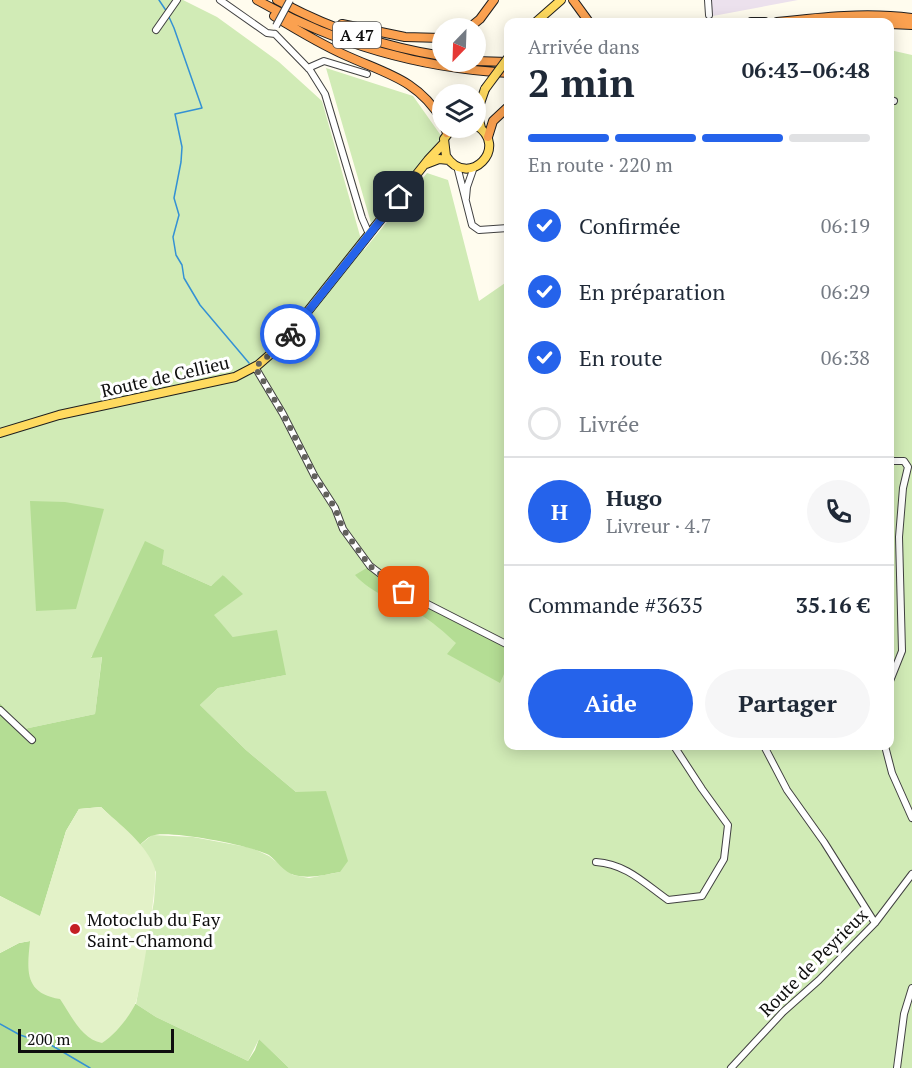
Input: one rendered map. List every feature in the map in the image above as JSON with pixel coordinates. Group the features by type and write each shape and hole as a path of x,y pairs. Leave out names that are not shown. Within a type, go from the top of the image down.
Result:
{"highway":[{"name":"A 47","path":"256,0 316,30 381,53 456,69 504,73"},
{"path":"256,0 262,9 317,41 405,80 432,104"},
{"name":"A 47","path":"276,0 347,32 393,46 432,54"},
{"path":"481,18 494,0"},
{"path":"573,0 586,18"},
{"path":"580,10 584,0"},
{"path":"812,18 862,15 912,18"},
{"path":"310,16 394,36 432,38"},
{"path":"894,24 912,25"},
{"path":"486,61 504,60"},
{"path":"488,137 493,121 504,110"}],"main road":[{"path":"541,18 561,0"},
{"path":"486,88 504,65"},
{"path":"424,165 439,159 449,160 457,166 474,167 487,154 488,137"},
{"path":"445,138 443,144 449,160"},
{"name":"Route de Cellieu","path":"0,433 59,415 235,377 255,367 281,345 443,144"}],"street":[{"path":"156,30 177,0"},
{"path":"220,0 267,33 275,34 309,68 326,94 362,218 369,234"},
{"path":"275,34 276,26 290,0"},
{"path":"708,0 709,15"},
{"path":"309,68 324,61 367,74"},
{"path":"457,166 470,221 475,228 484,230 504,228"},
{"path":"466,205 467,187 474,167"},
{"path":"255,367 283,414 315,477 335,508 343,529 370,566 404,592 504,643"},
{"path":"894,461 904,462 908,467 903,488 899,537 902,651 894,671"},
{"path":"0,710 32,740"},
{"path":"596,862 622,868 645,881 668,900 702,896 724,860 728,825 677,750"},
{"path":"766,750 787,790 824,842 875,923"},
{"path":"886,750 892,773 912,818"},
{"name":"Route de Peyrieux","path":"731,1068 783,1012 819,980 875,923 912,874"},
{"path":"897,1068 904,1014 912,988"}],"shaded area":[{"path":"707,0 798,0 713,16"}],"green space":[{"path":"0,0 183,0 217,17 279,62 322,101 364,250 427,173 448,180 479,301 504,284 504,750 894,750 894,51 912,55 912,1068 289,1068 259,1039 248,1061 156,1017 136,1004 154,901 156,872 140,845 152,835 193,837 252,848 269,856 293,875 309,878 340,872 296,792 246,750 200,705 218,688 286,675 233,637 213,615 224,575 211,586 162,564 91,657 102,656 95,714 24,729 0,703"},
{"path":"326,68 413,96 432,123 432,138 441,138 371,223"},
{"path":"30,501 65,502 104,509 76,609 36,611"},
{"path":"145,541 164,550 162,564 211,586 223,575 243,594 214,615 233,637 277,630 286,675 218,688 200,705 246,750 296,792 326,791 348,861 340,872 305,877 294,875 269,855 246,847 160,834 151,836 140,845 101,807 79,809 66,831 40,917 0,896 0,703 24,729 95,714 102,657 91,658"},
{"path":"370,566 400,590 504,643 504,674 500,683 447,654 456,643 443,631 419,614 369,587 355,575"},
{"name":"Motoclub du Fay Saint-Chamond","path":"101,807 146,851 155,869 152,914 138,996 135,1005 121,1026 102,1043 82,1032 60,999 40,992 34,986 30,979 28,962 30,941 19,943 0,953 0,896 40,916 66,831 79,809"},
{"path":"30,941 114,1001 136,1004 156,1017 248,1061 259,1039 289,1068 0,1068 0,953 19,943"}],"waterway":[{"path":"159,0 167,12"},
{"path":"169,17 202,108 175,114 182,147 174,198 179,215 173,237 176,255 182,265 184,278 200,305 249,363"},
{"path":"0,1024 20,1035 51,1045 90,1068"}],"way so far":[{"path":"290,334 281,345 255,367 283,414 315,477 335,508 343,529 370,566 404,592"}],"place":[{"name":"Motoclub du Fay Saint-Chamond","path":"75,929"}],"route":[{"path":"290,334 399,197"}]}
